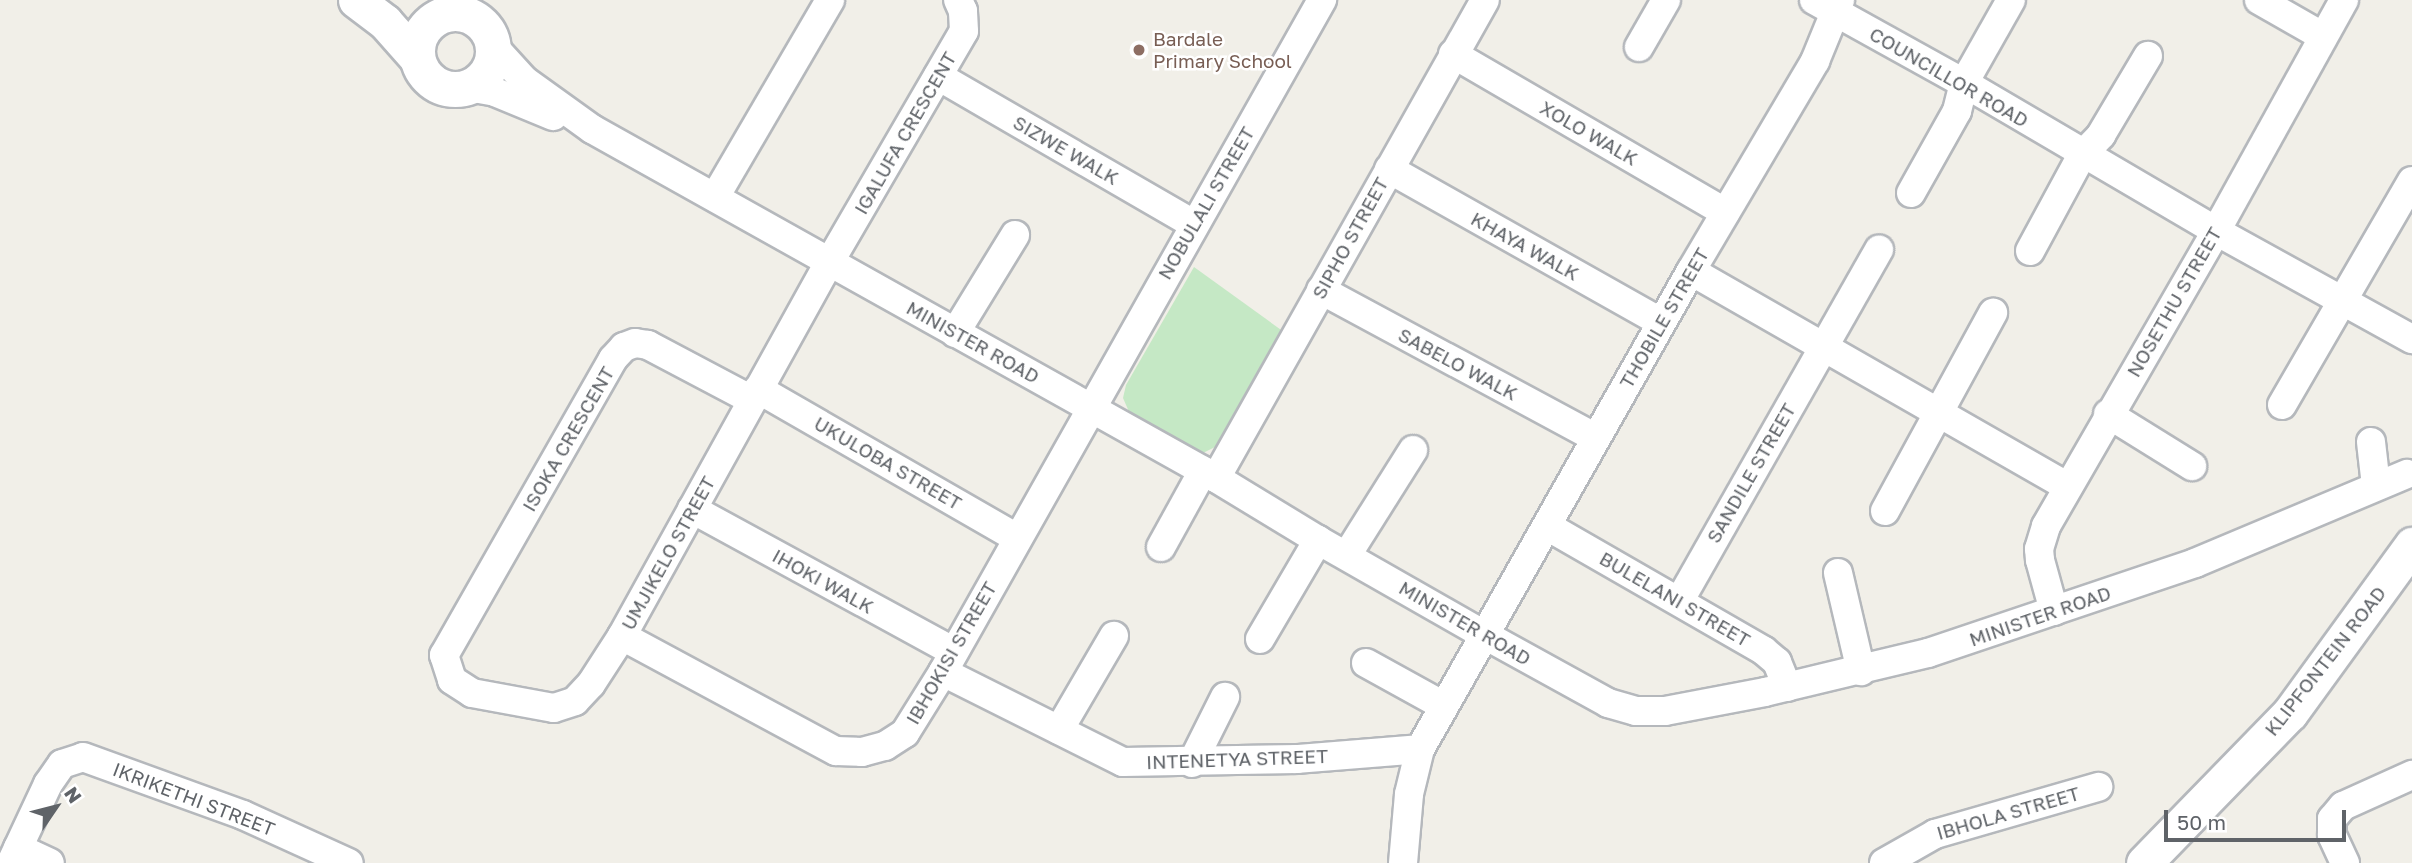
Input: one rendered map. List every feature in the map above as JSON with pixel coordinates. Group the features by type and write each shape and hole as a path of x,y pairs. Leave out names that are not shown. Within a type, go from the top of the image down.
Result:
{"street":[{"path":"356,0 385,22 417,58 425,75 440,86 468,87 488,71 499,0"},
{"path":"390,0 451,10 474,17 492,41"},
{"path":"715,197 830,0"},
{"name":"IGALUFA CRESCENT","path":"829,262 964,31 963,11 958,0"},
{"name":"NOBULALI STREET","path":"1091,408 1322,0"},
{"name":"SIPHO STREET","path":"1161,547 1209,474 1321,290 1485,0"},
{"path":"1639,47 1666,0"},
{"path":"1911,193 1956,111 1964,83 2011,0"},
{"path":"2259,0 2322,36"},
{"name":"NOSETHU STREET","path":"2054,611 2042,573 2039,549 2046,526 2108,414 2216,232 2344,0"},
{"name":"COUNCILLOR ROAD","path":"1830,4 2082,155 2412,339"},
{"name":"THOBILE STREET","path":"1483,634 1661,322 1815,61 1830,4"},
{"path":"417,58 421,34 451,10"},
{"name":"MINISTER ROAD","path":"492,41 524,80 592,129 1209,474 1483,634 1608,703 1636,711 1665,711 1787,687 1928,653 2195,563 2407,474"},
{"name":"XOLO WALK","path":"1453,54 1725,212"},
{"path":"2029,251 2082,155 2101,135 2148,56"},
{"name":"SIZWE WALK","path":"938,76 1193,224"},
{"name":"MINISTER ROAD","path":"468,87 495,92 592,129"},
{"name":"KHAYA WALK","path":"1389,169 1661,322"},
{"path":"2282,405 2412,181"},
{"path":"955,332 1015,234"},
{"name":"SANDILE STREET","path":"1680,600 1879,249"},
{"name":"UMJIKELO STREET","path":"444,655 447,673 460,688 554,708 575,701 583,694 622,636 829,262"},
{"path":"1691,271 2067,486"},
{"name":"SABELO WALK","path":"1321,290 1596,438"},
{"path":"1885,511 1993,313"},
{"name":"ISOKA CRESCENT","path":"444,655 613,359 624,346 635,343 648,345 755,394"},
{"name":"UKULOBA STREET","path":"755,394 1017,538"},
{"name":"IBHOKISI STREET","path":"622,636 836,751 862,752 893,742 905,733 948,662 1091,408"},
{"path":"2108,414 2192,466"},
{"path":"2371,442 2376,486"},
{"path":"1347,555 1413,450"},
{"name":"IHOKI WALK","path":"692,509 948,662"},
{"name":"BULELANI STREET","path":"1547,526 1680,600 1770,655 1777,662 1787,687"},
{"path":"1260,639 1318,540"},
{"name":"KLIPFONTEIN ROAD","path":"2144,863 2290,713 2412,545"},
{"path":"1838,573 1861,671"},
{"path":"1403,863 1409,794 1420,749 1483,634"},
{"path":"1059,730 1114,636"},
{"name":"INTENETYA STREET","path":"948,662 1059,730 1123,762 1192,763 1297,759 1420,749"},
{"path":"1366,663 1444,706"},
{"path":"1192,763 1226,697"},
{"name":"IKRIKETHI STREET","path":"14,856 48,784 62,764 83,757 243,815 349,863"},
{"path":"2345,863 2332,835 2332,818 2343,806 2412,775"},
{"name":"IBHOLA STREET","path":"1884,863 1935,834 2098,787"},
{"path":"14,856 50,863"}],"green space":[{"path":"1194,267 1284,332 1219,445 1203,453 1130,414 1123,398 1126,385"}],"place":[{"name":"Bardale Primary School","path":"1139,50"}]}
